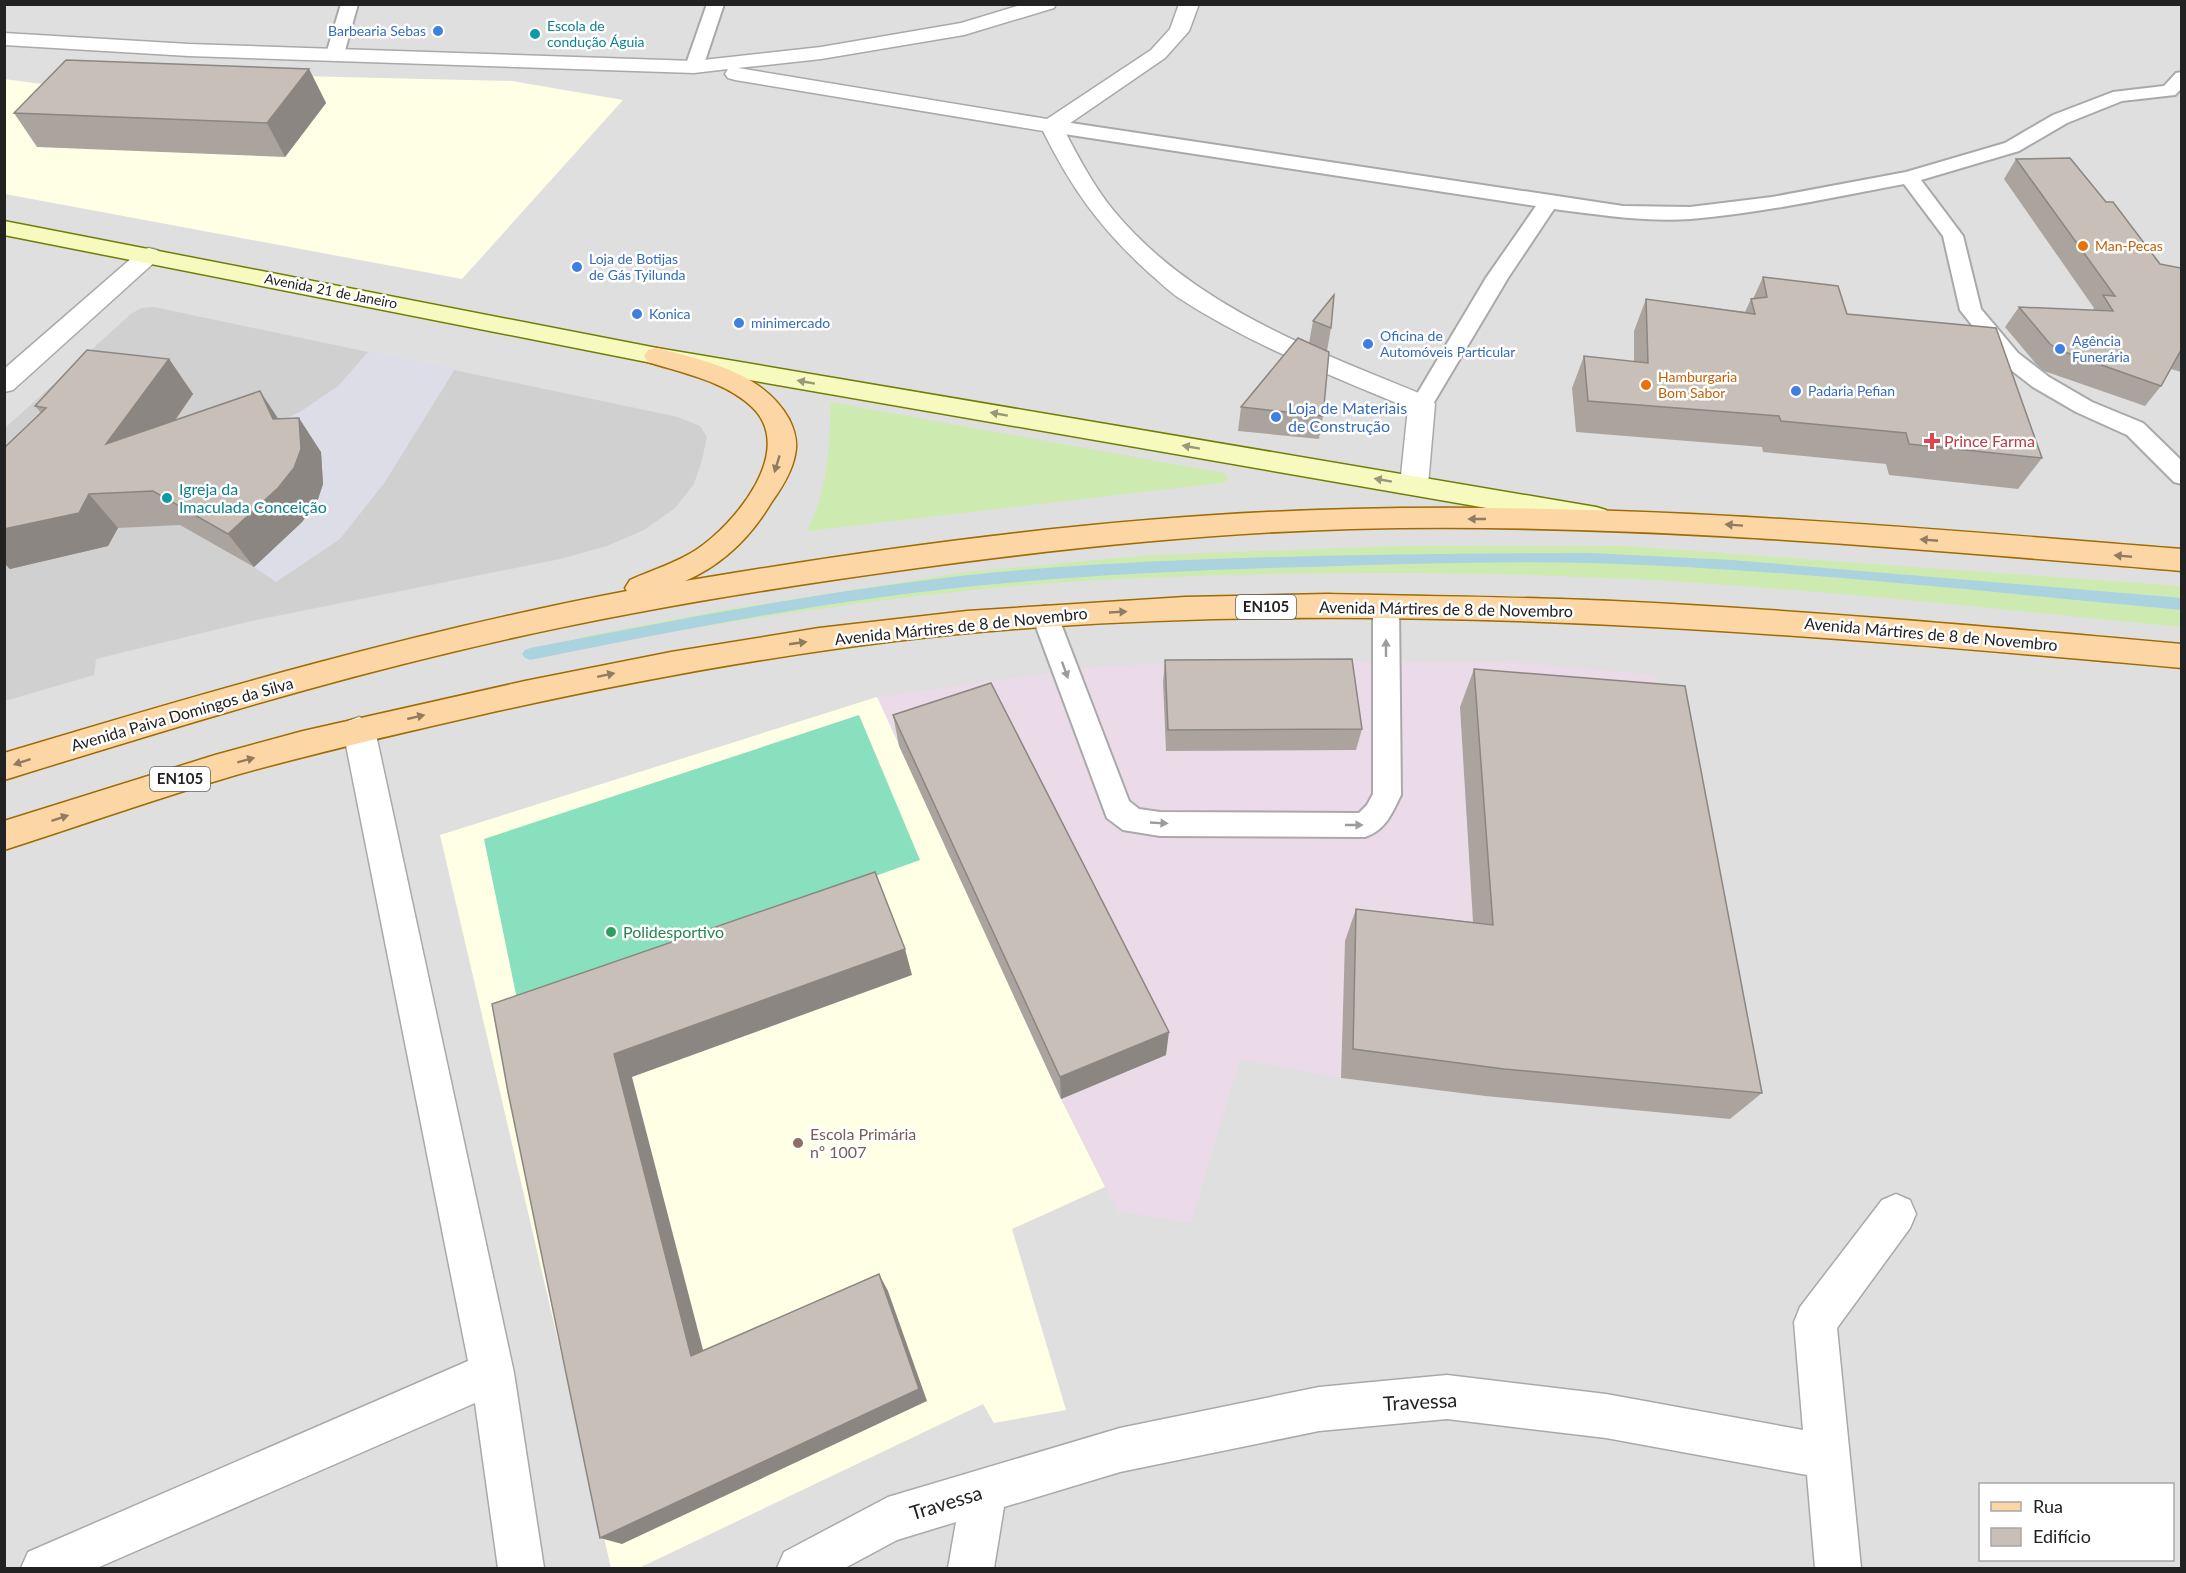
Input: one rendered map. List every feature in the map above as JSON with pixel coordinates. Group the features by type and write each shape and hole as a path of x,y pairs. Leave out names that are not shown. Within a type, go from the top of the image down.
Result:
{"main road":[{"name":"Avenida 21 de Janeiro","path":"4,228 657,356 1606,519"},
{"path":"597,608 709,556 716,550 736,532 765,491 776,470 783,442 776,419 760,398 725,378 657,356"},
{"path":"597,608 728,584 853,566 1104,535 1353,519 1606,519 1802,530 2181,560"},
{"name":"Avenida Mártires de 8 de Novembro","path":"359,730 619,673 878,632 1045,615 1302,606 1386,606 1668,615 1814,624 2181,656"},
{"name":"Avenida Paiva Domingos da Silva","path":"4,767 204,706 360,663 597,608"},
{"name":"EN105","path":"4,836 220,767 359,730"}],"street":[{"path":"694,67 820,53 964,29 1047,4"},
{"path":"4,39 189,50 694,67 1051,126 1158,54 1179,31 1189,4"},
{"path":"1051,126 1076,175 1104,214 1127,240 1186,292 1278,344 1422,404 1413,485"},
{"path":"4,384 149,255"},
{"path":"359,730 492,1373 520,1569"},
{"path":"1838,1569 1815,1322 1896,1214"},
{"path":"44,1569 492,1373"},
{"name":"Travessa","path":"800,1569 888,1520 1120,1450 1308,1412 1447,1397 1606,1416 1828,1457"},
{"path":"971,1569 984,1491"}],"lane":[{"path":"335,54 350,4"},
{"path":"694,67 716,4"},
{"path":"1051,126 1549,202 1623,212 1690,213 1772,203 1910,177 2012,147 2060,119 2120,96 2169,91 2181,77"},
{"path":"1910,177 1953,236 1971,310 2010,358 2041,382 2084,407 2135,429 2181,476"},
{"path":"1422,404 1497,278 1549,202"},
{"path":"1045,615 1117,809 1133,821 1160,824 1365,825 1377,814 1387,795 1386,606"}],"shaded area":[{"path":"5,5 2181,5 2181,1568 5,1568"},
{"path":"83,71 512,81 623,100 462,279 5,194 4,79 65,87"},
{"path":"154,307 678,417 700,426 707,437 702,460 694,484 675,508 644,530 607,546 560,559 251,621 96,659 94,675 5,701 5,428 132,313 142,308"},
{"path":"369,351 455,369 385,482 340,539 276,582 254,567 302,522 270,425 300,412 338,386"},
{"path":"1329,661 1522,663 1655,675 1730,1119 1485,1096 1341,1078 1240,1059 1191,1223 1118,1211 1061,1099 877,697 1101,666"},
{"name":"Escola Primária nº 1007","path":"877,697 1061,1099 1105,1187 1012,1229 1066,1410 994,1423 983,1404 639,1568 611,1568 440,835"}],"green space":[{"path":"830,402 1224,473 1229,480 1221,483 807,531 819,500 826,468 830,435"},
{"path":"1399,546 1625,546 2181,586 2181,627 1849,595 1650,580 1438,573 1225,575 1083,581 944,593 737,621 530,654 586,636 723,610 966,572 1150,555"},
{"name":"Polidesportivo","path":"859,715 920,860 518,1004 484,839"}],"building":[{"path":"66,60 309,69 267,123 14,113"},
{"path":"2070,158 2106,202 2113,202 2160,264 2181,268 2181,350 2161,386 2059,350 2050,344 2019,307 2113,311 2103,295 2115,296 2016,159"},
{"path":"1763,277 1838,286 1847,314 1996,328 2042,458 1909,444 1906,433 1781,421 1779,416 1588,401 1584,356 1648,363 1646,299 1755,314 1751,299 1767,297"},
{"path":"1334,295 1331,328 1313,321"},
{"path":"1298,338 1329,352 1323,416 1241,407"},
{"path":"87,350 169,359 106,444 260,391 273,419 299,418 301,449 294,468 278,488 228,534 153,491 89,494 79,513 4,529 4,448 46,408 35,406"},
{"path":"1352,659 1362,729 1168,730 1165,660"},
{"path":"1474,669 1685,686 1762,1093 1504,1069 1353,1049 1356,909 1493,925"},
{"path":"991,683 1169,1032 1060,1077 893,715"},
{"path":"875,872 905,949 614,1054 691,1356 879,1274 919,1389 600,1538 492,1004"}],"waterway":[{"path":"530,654 715,618 876,592 1030,575 1174,565 1391,559 1589,558 1732,565 2182,604"}],"place":[{"name":"Barbearia Sebas","path":"438,31"},
{"name":"Escola de condução Águia","path":"535,34"},
{"name":"Man-Pecas","path":"2083,246"},
{"name":"Loja de Botijas de Gás Tyilunda","path":"577,267"},
{"name":"Konica","path":"637,314"},
{"name":"minimercado","path":"739,323"},
{"name":"Oficina de Automóveis Particular","path":"1368,344"},
{"name":"Agência Funerária","path":"2060,349"},
{"name":"Hamburgaria Bom Sabor","path":"1646,385"},
{"name":"Padaria Pefian","path":"1796,391"},
{"name":"Loja de Materiais de Construção","path":"1276,417"},
{"name":"Prince Farma","path":"1932,441"},
{"name":"Igreja da Imaculada Conceição","path":"167,498"},
{"name":"Polidesportivo","path":"611,932"},
{"name":"Escola Primária nº 1007","path":"798,1143"}]}
